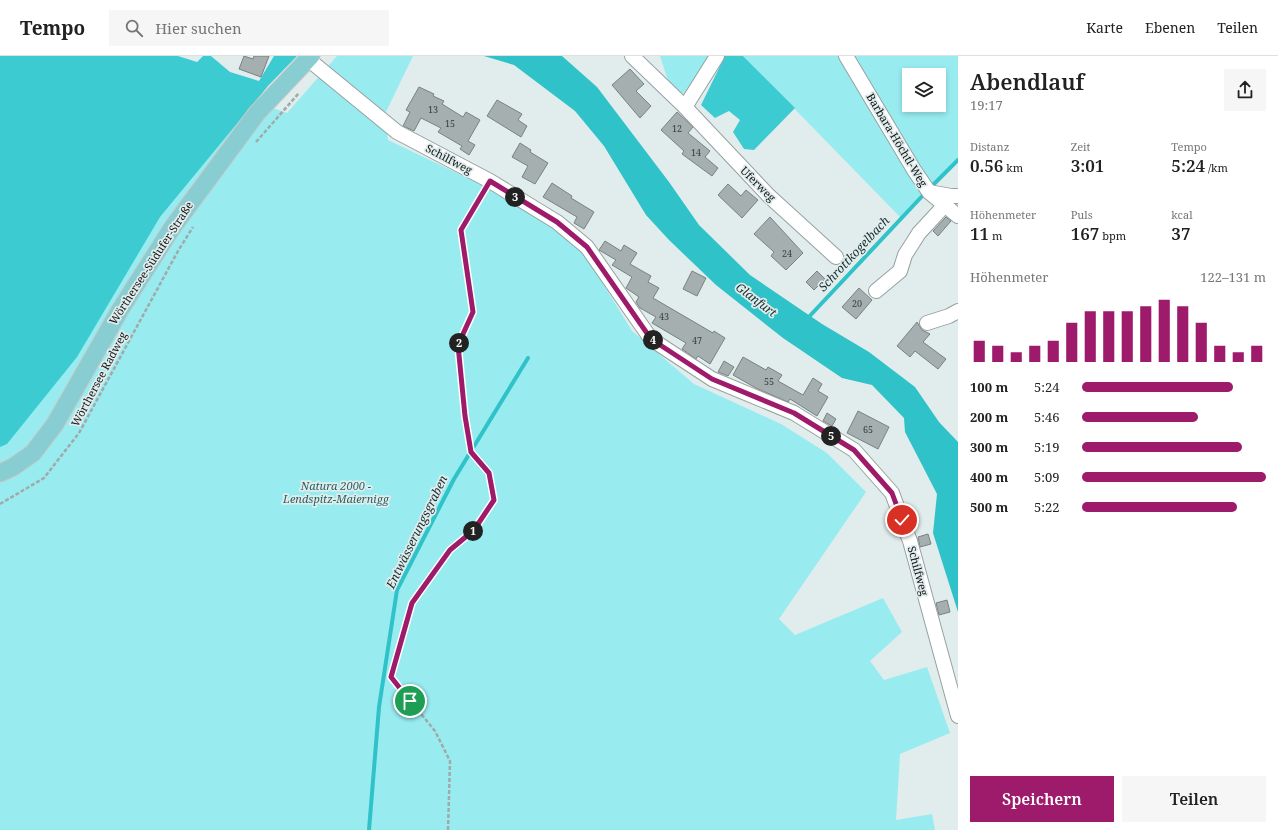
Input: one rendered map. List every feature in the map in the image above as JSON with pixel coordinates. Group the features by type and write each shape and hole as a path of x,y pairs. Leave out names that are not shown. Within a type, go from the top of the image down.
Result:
{"main road":[{"name":"Wörthersee-Südufer-Straße","path":"0,473 13,467 33,453 55,424 120,310 172,228 257,113 313,61"}],"street":[{"name":"Uferweg","path":"632,56 685,107 769,196 836,257"},
{"path":"685,107 718,56"},
{"name":"Barbara-Höchtl-Weg","path":"846,56 914,170 929,192 944,206 958,216"},
{"name":"Schilfweg","path":"313,61 397,132 490,181 557,222 587,247 651,339 712,379 794,413 854,450 892,493 910,541 958,716"},
{"path":"929,192 958,196"},
{"path":"876,291 900,271 905,255 916,239 944,206"},
{"path":"927,323 949,316 958,311"}],"path":[{"path":"255,143 300,92"},
{"path":"448,830 450,761 435,731 391,677 412,603 450,550 474,530 494,500 489,473 471,452 465,416 458,345 473,312 461,230 490,181"},
{"name":"Wörthersee Radweg","path":"0,504 44,478 79,433 178,251 195,224"}],"green space":[{"name":"Natura 2000 - Lendspitz-Maiernigg","path":"0,56 224,90 287,113 337,56 413,56 384,116 388,140 503,195 544,222 583,251 632,331 694,384 781,424 827,453 866,492 779,619 795,635 883,598 902,632 870,661 884,680 927,667 950,733 900,754 896,820 932,814 935,830 0,830"},
{"path":"660,56 712,56 692,87 679,96 670,87"},
{"path":"743,56 958,56 958,162 901,218"}],"shaded area":[{"path":"0,56 178,56 197,62 203,56 211,56 230,72 259,81 274,56 297,56 268,86 160,217 77,357 7,444 0,447"},
{"path":"725,56 743,56 795,108 754,150 744,149 733,132 740,120 729,111 715,118 701,105"}],"water":[{"name":"Glanfurt","path":"484,56 562,56 597,87 669,182 699,225 750,275 822,324 869,352 915,387 939,422 958,442 958,612 933,533 937,494 905,432 904,418 872,385 842,378 783,338 716,285 669,240 646,215 604,146 575,111 514,65"}],"building":[{"path":"244,56 253,59 254,56 269,56 261,77 239,69"},
{"path":"630,69 644,84 636,91 651,106 640,118 612,85"},
{"path":"419,87 434,94 433,96 444,101 442,104 463,117 466,112 480,120 468,141 475,145 469,155 460,149 462,146 438,132 441,128 421,118 414,131 403,126 410,112 406,110"},
{"path":"497,100 522,114 518,120 527,126 521,137 487,116"},
{"path":"677,112 693,127 688,133 710,151 705,157 718,168 712,176 682,154 684,151 661,130"},
{"path":"520,143 531,150 530,152 548,163 535,184 522,177 528,166 512,157"},
{"path":"552,183 572,196 571,198 594,212 584,229 574,223 577,217 543,197"},
{"path":"728,184 741,196 746,190 758,200 742,218 718,195"},
{"path":"770,217 803,253 786,270 771,256 774,252 754,234"},
{"path":"946,217 951,221 938,236 933,231"},
{"path":"605,241 621,251 624,245 637,253 630,264 651,276 648,282 659,288 653,298 713,333 714,331 725,338 710,364 698,356 696,359 682,349 686,343 652,323 656,317 640,308 636,302 639,297 626,288 632,277 612,265 616,260 599,250"},
{"path":"692,271 706,278 697,296 683,289"},
{"path":"817,271 825,279 814,290 806,282"},
{"path":"859,288 872,300 856,319 842,307"},
{"path":"917,322 922,330 930,334 923,342 946,359 938,369 915,351 910,357 897,346"},
{"path":"743,357 766,370 768,367 782,375 778,381 803,395 813,378 822,384 818,391 828,397 817,416 790,399 788,402 756,388 733,375"},
{"path":"724,361 734,367 728,376 718,372"},
{"path":"858,411 889,427 878,449 847,433"},
{"path":"827,413 836,419 832,426 823,421"},
{"path":"928,534 931,544 920,547 918,537"},
{"path":"947,600 950,612 939,615 936,603"}],"waterway":[{"name":"Schrottkogelbach","path":"930,188 958,160"},
{"name":"Schrottkogelbach","path":"806,320 926,192"},
{"name":"Entwässerungsgraben","path":"369,830 379,707 397,590 454,479 528,358"}],"route":[{"path":"410,701 391,677 412,603 450,550 474,530 494,500 489,473 471,452 465,416 458,345 473,312 461,230 490,181 557,222 587,247 651,339 712,379 794,413 854,450 892,493 902,520"}]}
